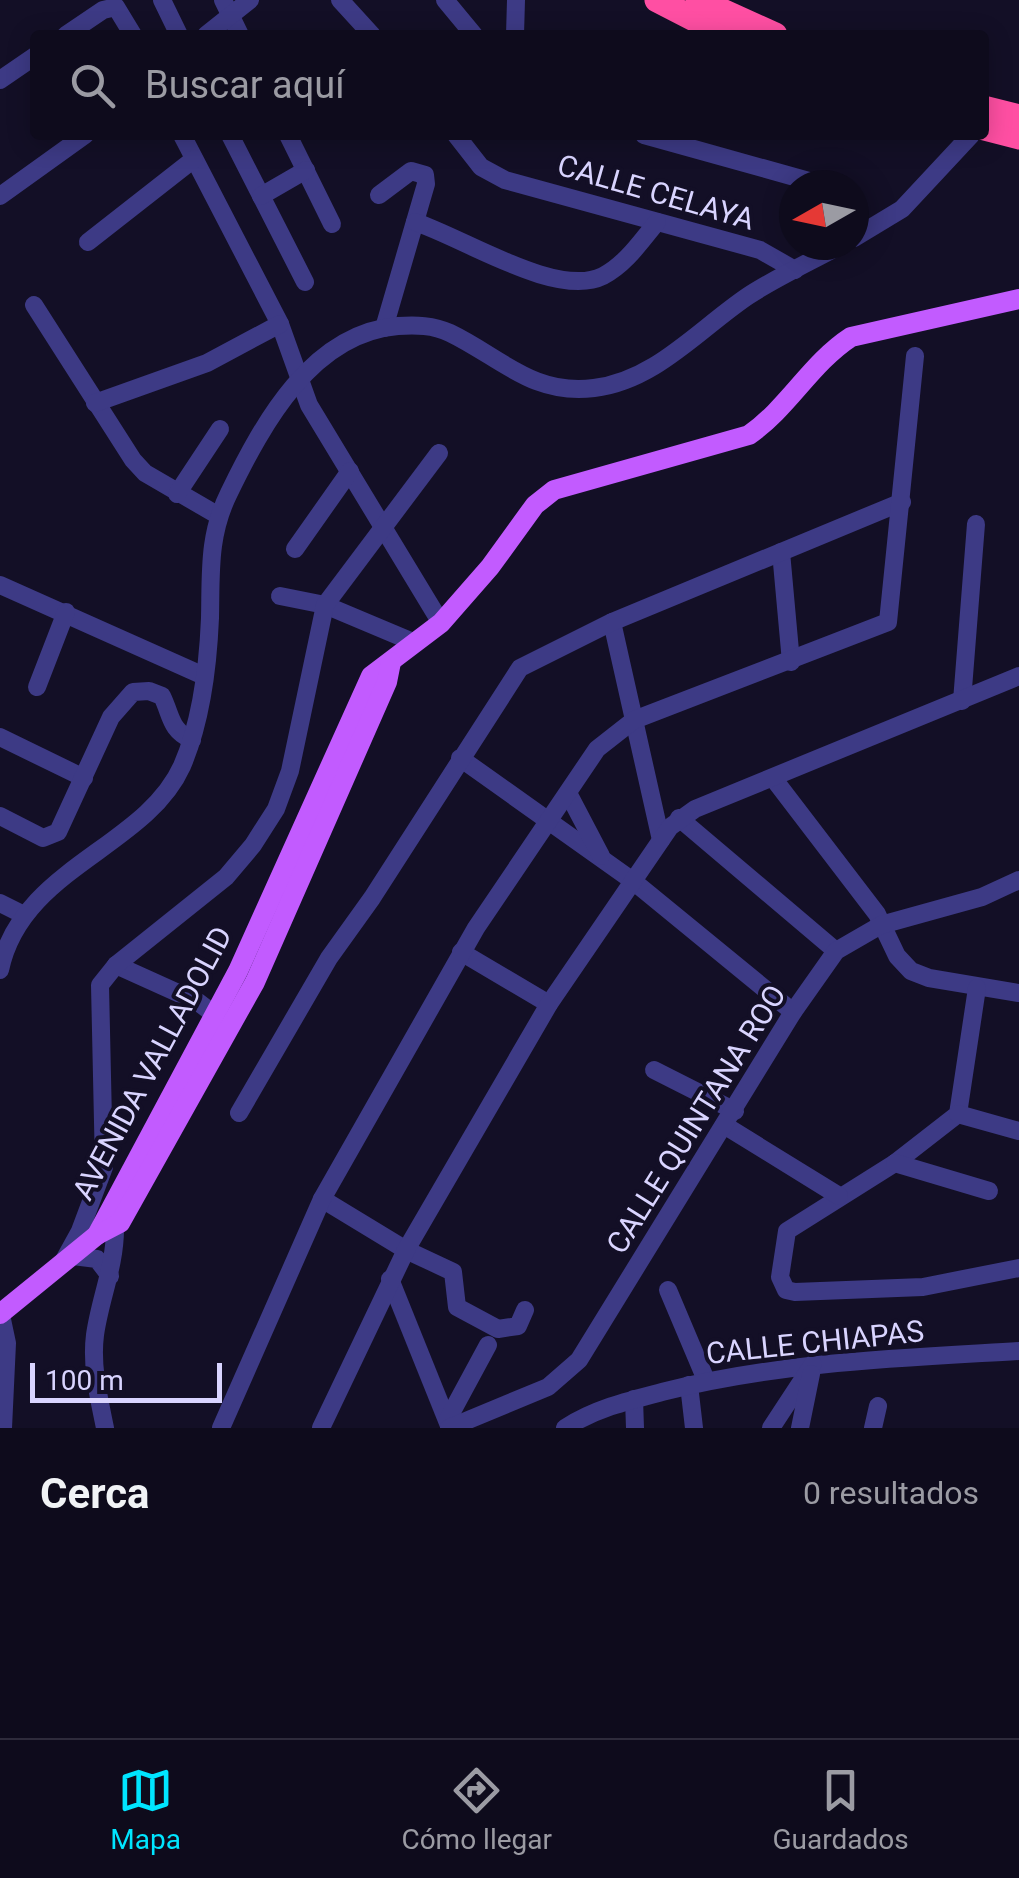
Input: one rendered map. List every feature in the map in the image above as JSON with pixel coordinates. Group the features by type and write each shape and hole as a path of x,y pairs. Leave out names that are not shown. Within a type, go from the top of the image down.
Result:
{"highway":[{"path":"658,0 715,30"},
{"path":"698,0 764,30"},
{"path":"989,109 1019,117"},
{"path":"989,128 1019,137"}],"main road":[{"name":"AVENIDA VALLADOLID","path":"106,1232 215,1015 371,676 441,623 478,582 535,504 554,490 749,435 766,423 832,349 851,336 1019,299"},
{"name":"AVENIDA VALLADOLID","path":"106,1232 190,1104 255,982 387,682 391,662"},
{"path":"3,1307 106,1232"}],"street":[{"path":"162,0 177,30"},
{"path":"210,30 227,8 250,0"},
{"path":"340,0 367,30"},
{"path":"445,0 470,30"},
{"path":"515,30 516,0"},
{"path":"74,30 104,10 116,7 130,30"},
{"path":"0,80 30,59"},
{"path":"989,123 1019,105"},
{"path":"0,196 78,140"},
{"path":"184,140 280,324 309,405 441,623"},
{"path":"233,140 306,282"},
{"path":"291,140 332,224"},
{"name":"CALLE CELAYA","path":"460,140 492,175 760,250 794,270"},
{"path":"662,140 779,173"},
{"path":"869,229 902,209 967,140"},
{"path":"88,242 194,159"},
{"path":"261,196 306,170"},
{"path":"379,194 418,170 425,175 426,184 384,328"},
{"path":"415,222 469,242 534,274 581,284 624,262 657,222"},
{"path":"0,970 24,916 54,884 170,787 192,740 204,676 210,563 219,516 277,410 300,380 336,346 384,328 433,327 541,385 595,388 643,373 748,296 812,260"},
{"path":"34,305 132,460 178,494 219,516"},
{"path":"95,403 208,364 280,324"},
{"path":"221,1428 322,1199 462,952 597,749 634,720 888,622 915,356"},
{"path":"178,494 220,429"},
{"path":"110,1276 97,1259 68,1260 104,1166 100,985 116,965 226,877 254,845 276,809 290,771 325,605 439,453"},
{"path":"296,549 350,470"},
{"path":"240,1113 328,958 372,898 520,668 612,622 902,502"},
{"path":"962,701 976,524"},
{"path":"781,552 791,662"},
{"path":"0,585 204,676"},
{"path":"280,596 325,605 412,642"},
{"path":"37,686 66,612"},
{"path":"612,622 661,840"},
{"path":"322,1428 390,1279 549,1004 680,818 1019,676"},
{"path":"0,816 51,838 111,717 133,692 149,690 162,696 170,723 177,733 192,740"},
{"path":"0,737 84,778"},
{"path":"460,758 632,881 793,1012"},
{"path":"773,778 911,971 977,988 1019,993"},
{"path":"568,794 604,861"},
{"path":"680,818 836,951"},
{"name":"CALLE QUINTANA ROO","path":"449,1426 548,1387 568,1372 793,1012 836,951 881,925 982,897 1019,880"},
{"path":"0,904 24,916"},
{"path":"462,952 549,1004"},
{"path":"116,965 186,996 215,1015"},
{"path":"977,988 958,1114 895,1163 787,1231 780,1278 786,1290 922,1287 1019,1268"},
{"path":"654,1070 730,1118 839,1196"},
{"path":"958,1114 1019,1131"},
{"path":"895,1163 988,1191"},
{"path":"322,1199 406,1250 452,1272 458,1307 498,1329 513,1329 525,1310"},
{"path":"105,1428 95,1371 95,1337 110,1276 106,1232"},
{"path":"390,1279 449,1426"},
{"path":"668,1290 698,1383 694,1428"},
{"path":"3,1307 7,1343 3,1428"},
{"path":"449,1426 488,1345"},
{"name":"CALLE CHIAPAS","path":"566,1428 593,1412 698,1383 813,1364 1019,1350"},
{"path":"772,1428 813,1364"},
{"path":"800,1428 813,1364"},
{"path":"634,1399 635,1428"},
{"path":"873,1428 878,1406"}]}
